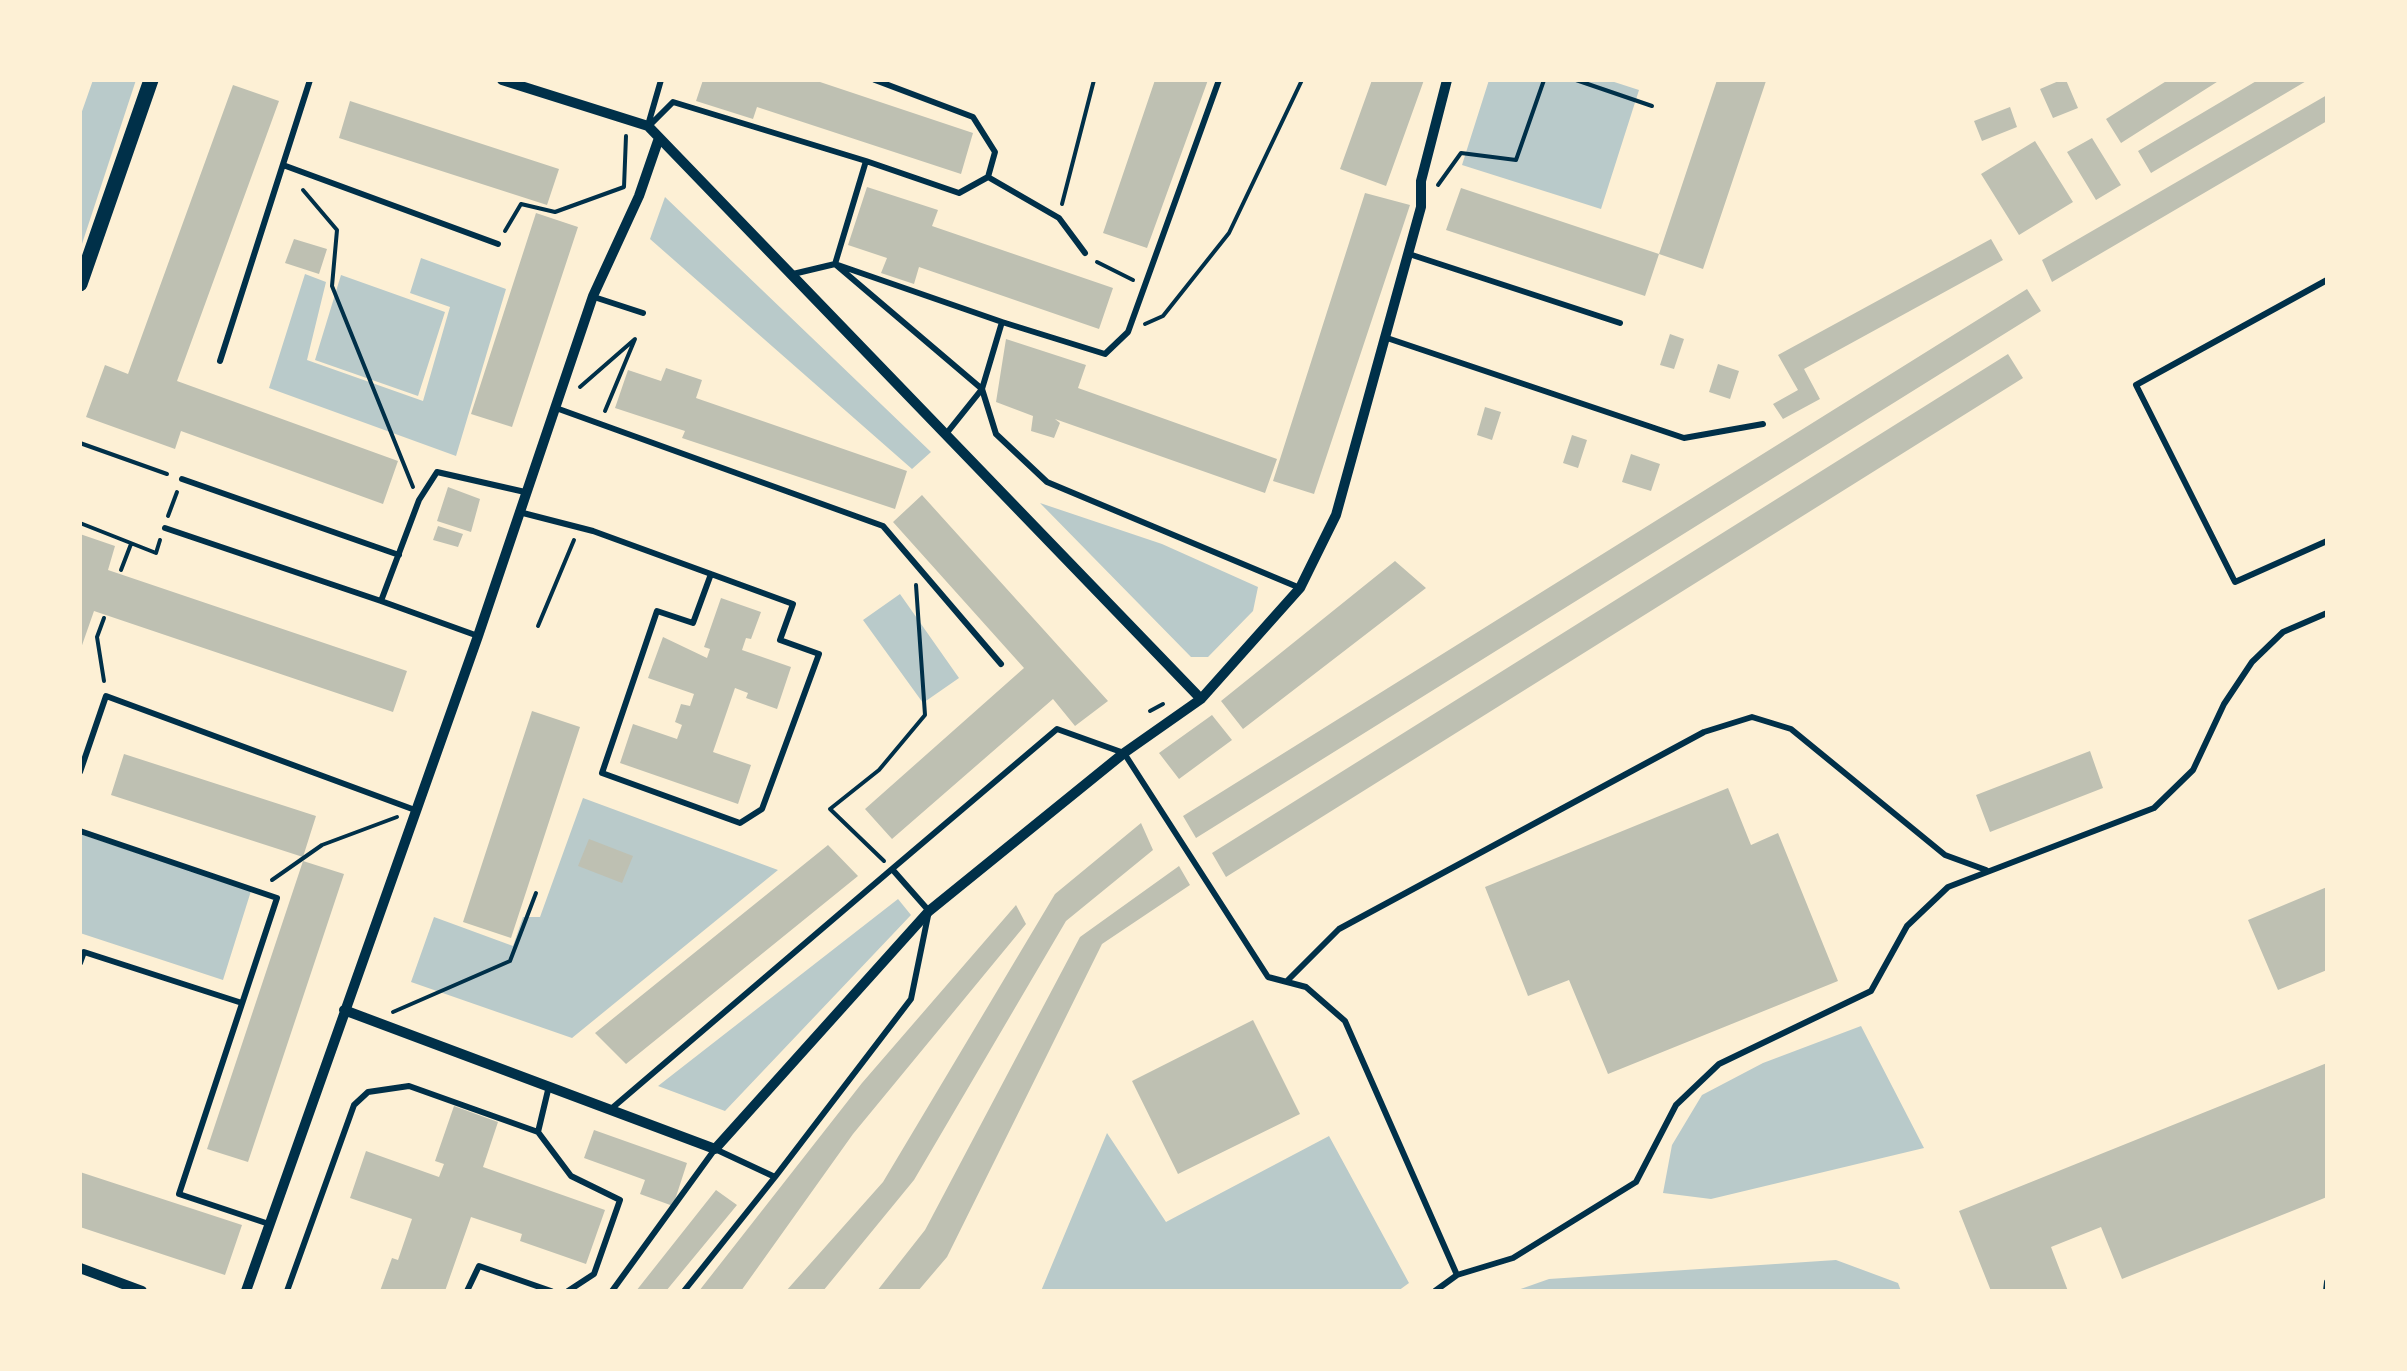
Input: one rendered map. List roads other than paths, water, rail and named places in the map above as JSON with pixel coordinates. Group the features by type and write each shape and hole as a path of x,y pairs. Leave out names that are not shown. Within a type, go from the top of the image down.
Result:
{"street":[{"path":"80,284 151,80"},
{"path":"502,80 648,126 1201,699"},
{"path":"344,1010 715,1149 930,911 1124,753 1201,699 1300,588 1336,515 1422,207 1421,181 1447,80"},
{"path":"246,1291 478,636 593,296 639,196 659,138"},
{"path":"80,1268 142,1291"}],"lane":[{"path":"220,361 310,80"},
{"path":"648,126 662,80"},
{"path":"648,126 673,102 959,193 988,177 996,152 973,117 875,80"},
{"path":"792,274 835,264 1105,354 1128,332 1148,285 1219,80"},
{"path":"835,264 866,161"},
{"path":"283,165 498,244"},
{"path":"988,177 1059,218 1085,254"},
{"path":"1409,254 1620,323"},
{"path":"835,264 982,389 996,434 1047,482 1300,588"},
{"path":"2327,280 2136,385 2235,582 2327,541"},
{"path":"593,296 643,313"},
{"path":"946,434 982,389 1002,322"},
{"path":"1387,338 1684,438 1763,424"},
{"path":"556,408 883,526 1001,664"},
{"path":"381,601 419,500 437,472 525,492"},
{"path":"182,479 400,555"},
{"path":"518,511 579,527 711,574 793,604 780,640 819,654 762,809 740,823 602,773 657,611 694,623 711,574"},
{"path":"164,528 478,636"},
{"path":"1435,1291 1457,1275 1513,1258 1636,1182 1676,1105 1719,1064 1871,990 1907,926 1948,887 2154,808 2193,770 2224,704 2252,662 2283,632 2327,613"},
{"path":"80,772 106,696 415,810"},
{"path":"1286,982 1339,929 1704,732 1752,717 1792,730 1945,856 1989,871"},
{"path":"610,1109 1057,728 1124,753 1268,977 1306,987 1345,1021 1457,1275"},
{"path":"80,831 278,898 179,1194 268,1224"},
{"path":"684,1291 911,1000 930,911 892,870"},
{"path":"80,963 84,952 242,1003"},
{"path":"538,1132 549,1085"},
{"path":"287,1291 354,1105 368,1092 409,1086 538,1132 571,1176 620,1200 594,1274 568,1291"},
{"path":"612,1291 715,1149 776,1176"},
{"path":"467,1291 479,1266 551,1291"},
{"path":"2326,1291 2327,1282"}]}
